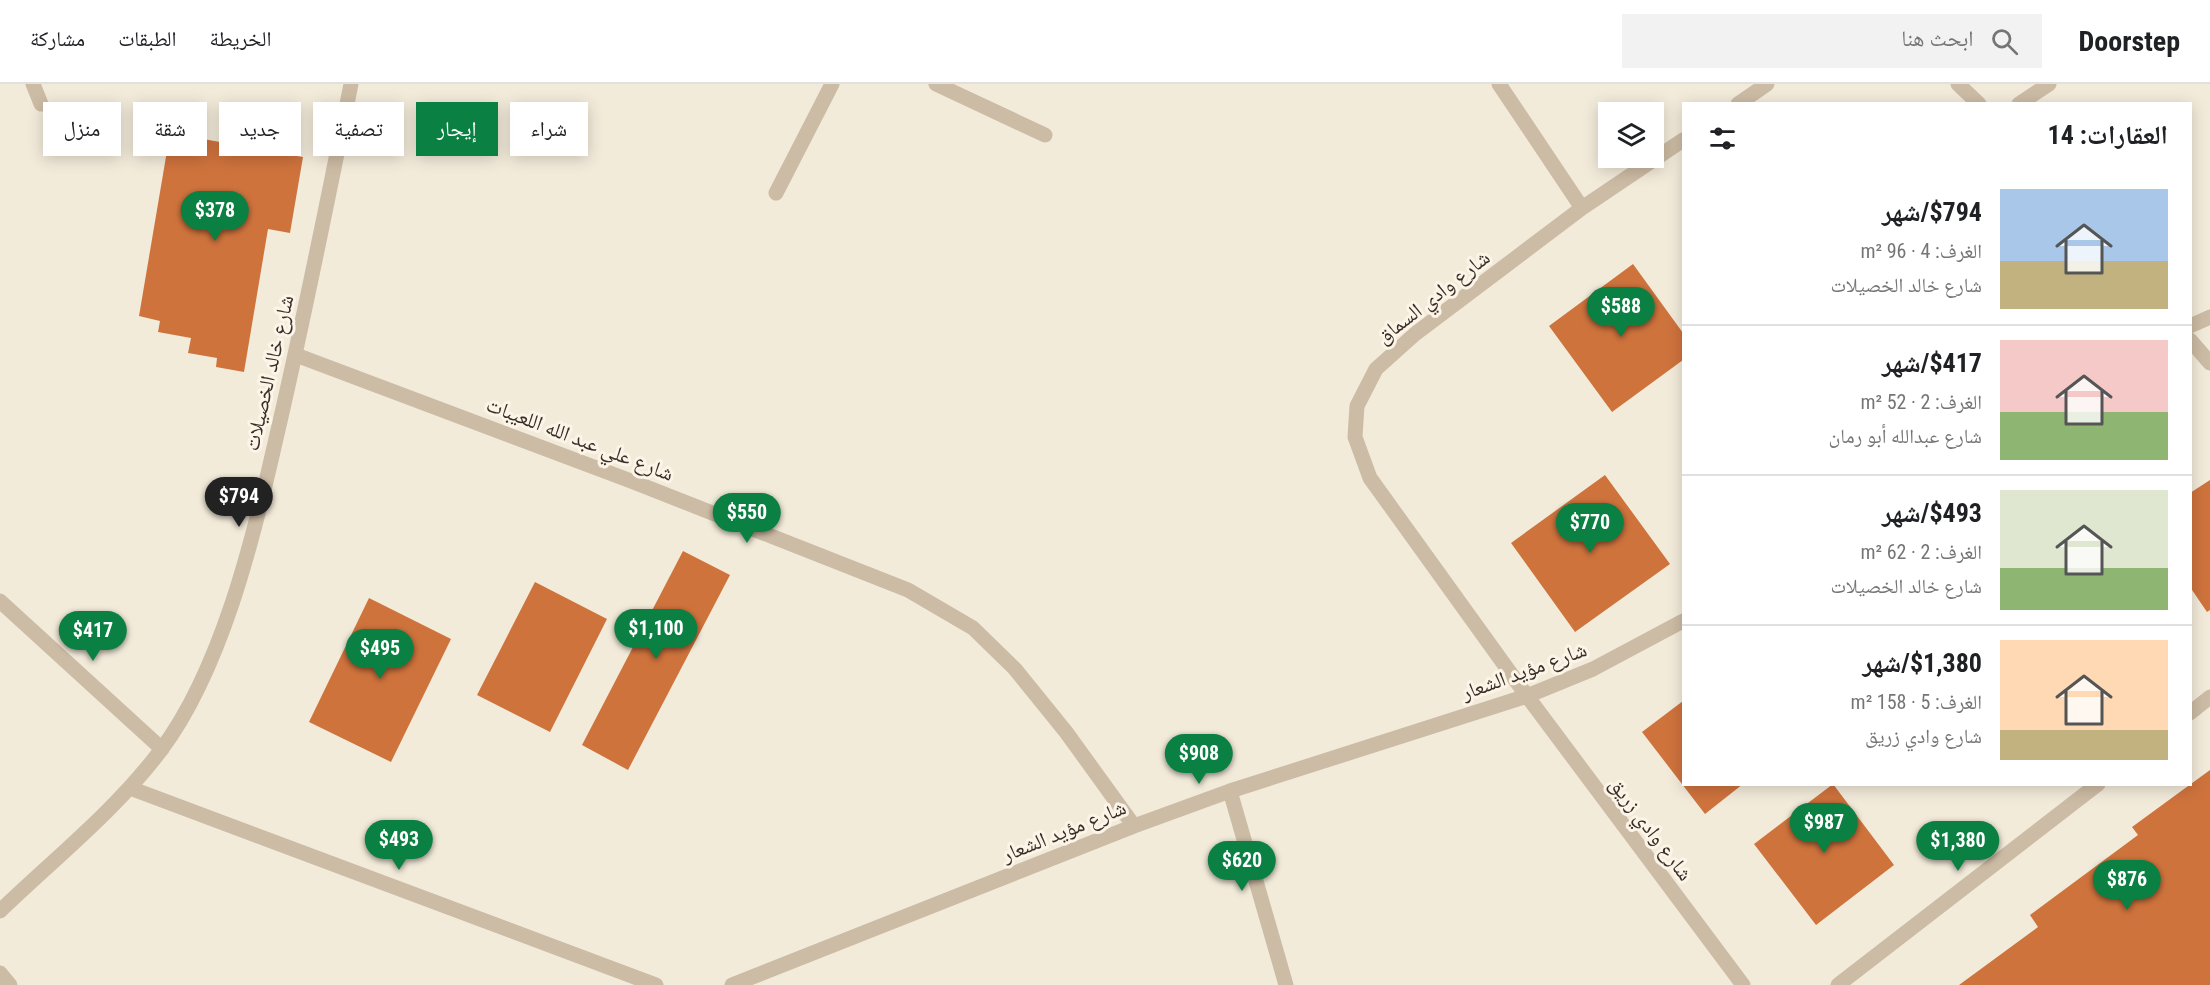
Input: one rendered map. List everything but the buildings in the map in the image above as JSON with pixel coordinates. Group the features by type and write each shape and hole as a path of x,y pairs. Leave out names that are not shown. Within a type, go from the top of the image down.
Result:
{"street":[{"path":"33,84 41,104"},
{"name":"شارع خالد الخصيلات","path":"0,911 130,788 162,749 194,696 252,542 296,355 351,84"},
{"path":"776,193 832,84"},
{"path":"936,84 1045,135"},
{"path":"1500,84 1582,208"},
{"path":"1741,102 1767,84"},
{"path":"1958,84 1977,102"},
{"path":"2022,102 2049,84"},
{"name":"شارع وادي السماق","path":"1527,696 1370,478 1355,437 1358,406 1376,369 1415,334 1582,208 1682,141"},
{"path":"2192,325 2210,317"},
{"path":"2192,342 2210,363"},
{"name":"شارع علي عبد الله اللعيبات","path":"296,355 631,481 908,590 973,628 1015,669 1066,732 1134,826"},
{"path":"0,601 162,749"},
{"name":"شارع مؤيد الشعار","path":"732,985 1134,826 1230,791 1527,696 1593,669 1672,630 1682,622"},
{"name":"شارع وادي زريق","path":"1527,696 1721,959 1743,985"},
{"path":"2192,711 2210,697"},
{"path":"1838,985 2095,786"},
{"path":"130,788 656,985"},
{"path":"1230,791 1286,985"},
{"path":"0,973 10,985"}]}
